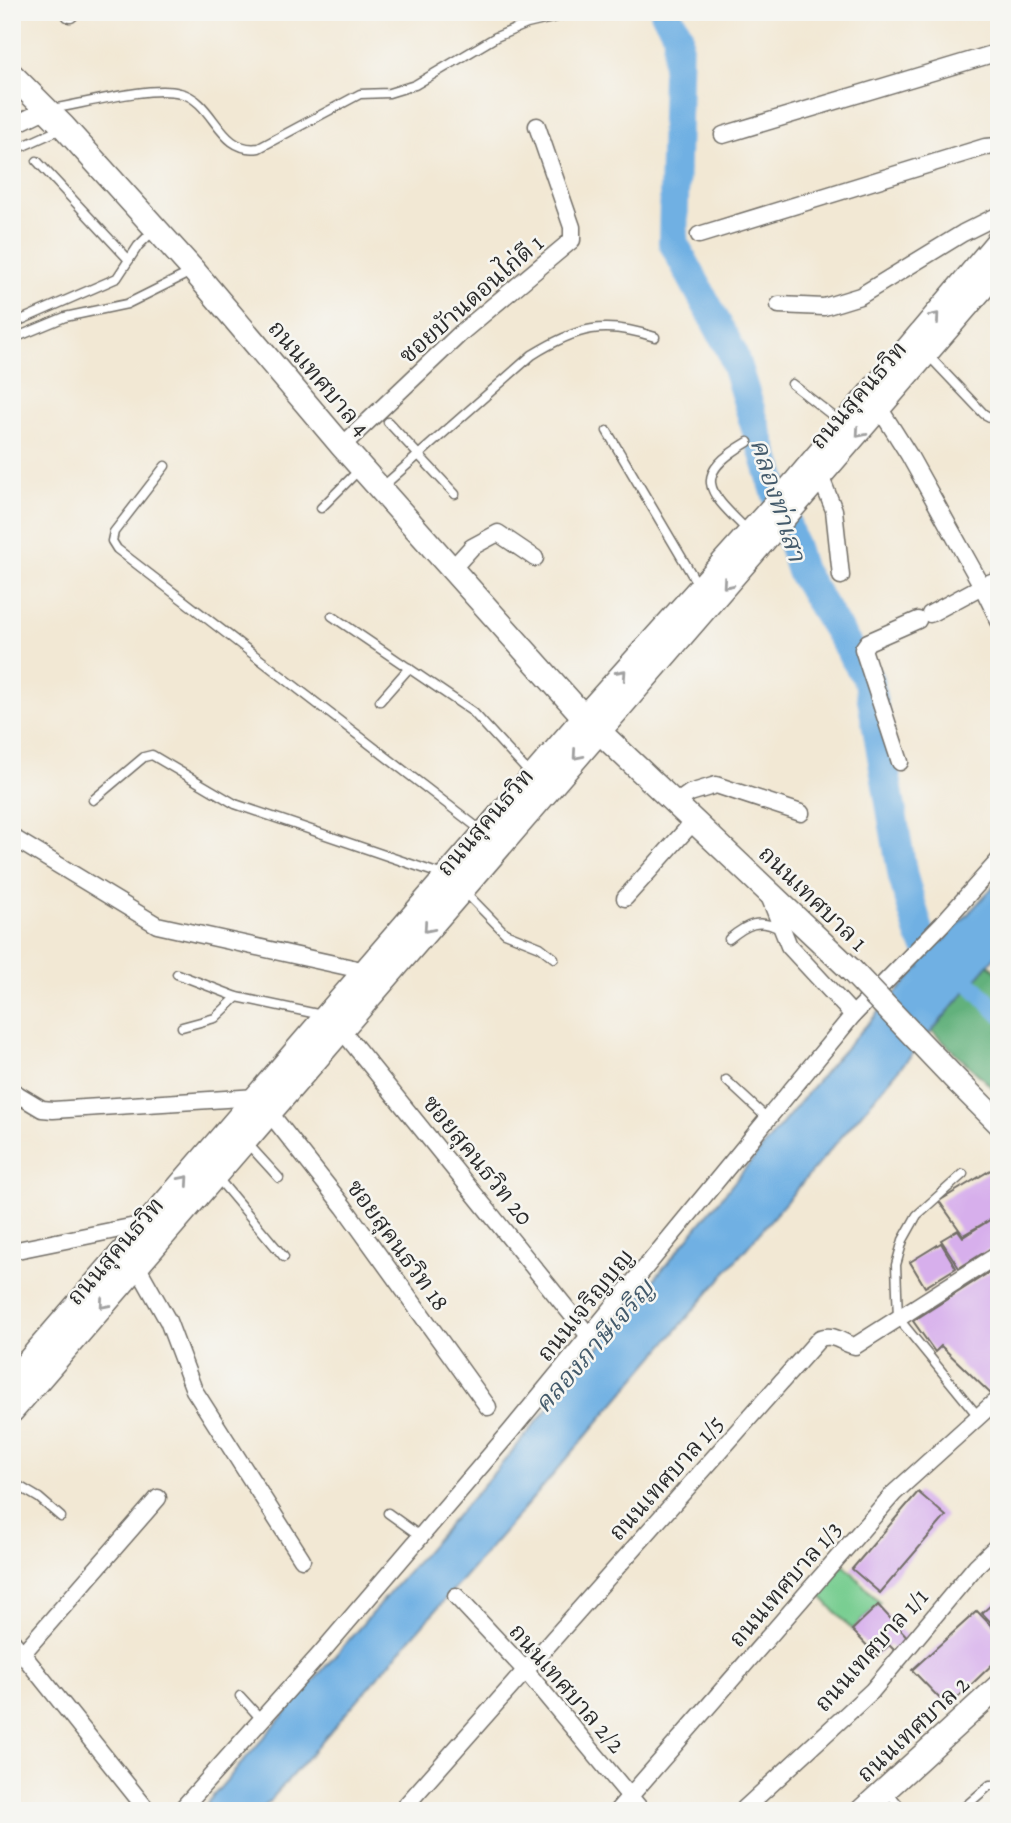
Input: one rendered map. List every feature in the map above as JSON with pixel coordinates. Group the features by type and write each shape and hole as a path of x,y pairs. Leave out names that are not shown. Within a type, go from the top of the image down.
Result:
{"main road":[{"name":"ถนนเทศบาล 4","path":"12,75 64,127 194,271 342,446 591,723"},
{"name":"ถนนสุคนธวิท","path":"12,1380 148,1223 263,1105 699,598 761,528 807,485 872,405 995,264"},
{"name":"ถนนสุคนธวิท","path":"807,485 844,424 872,405"},
{"name":"ถนนเทศบาล 1","path":"591,723 852,970 999,1123"},
{"name":"ถนนสุคนธวิท","path":"335,1022 366,971 455,882 484,833 539,784"},
{"name":"ถนนสุคนธวิท","path":"12,1411 245,1141 263,1105"},
{"name":"ถนนเทศบาล 2","path":"862,1811 999,1686"}],"street":[{"path":"723,135 999,52"},
{"path":"12,125 45,110"},
{"name":"ซอยบัานดอนไก่ดี 1","path":"342,446 462,332 572,240 572,227 537,126"},
{"path":"699,235 972,151 999,146"},
{"path":"779,306 824,307 860,296 963,233 999,215"},
{"path":"872,405 909,455 999,621"},
{"path":"807,485 834,510 841,576"},
{"path":"452,569 472,547 498,533 535,558"},
{"path":"900,762 863,649 868,642 999,579"},
{"path":"676,803 690,793 716,785 801,813"},
{"path":"625,898 694,821"},
{"path":"12,836 157,925 366,971"},
{"name":"ถนนเจริญบุญ","path":"180,1811 420,1536 589,1336 853,1015 999,860"},
{"path":"768,891 780,929 798,957 853,1015"},
{"name":"ซอยสุคนธวิท 20","path":"335,1022 589,1336"},
{"path":"12,1091 42,1109 52,1110 263,1105"},
{"name":"ซอยสุคนธวิท 18","path":"263,1105 344,1207 488,1407"},
{"path":"12,1251 148,1223 175,1221"},
{"name":"ถนนเทศบาล 1/5","path":"407,1804 820,1338 828,1335 855,1346 999,1254"},
{"path":"137,1266 168,1321 194,1390 302,1559"},
{"name":"ถนนเทศบาล 1/3","path":"617,1811 894,1493 999,1399"},
{"path":"148,1811 17,1648 158,1498"},
{"name":"ถนนเทศบาล 1/1","path":"742,1811 872,1690 976,1566 997,1548"},
{"name":"ถนนเทศบาล 2/2","path":"456,1596 525,1670 642,1811"}],"lane":[{"path":"45,110 147,93 183,93 195,100 234,146 246,150 259,148 360,94 389,93 415,85 496,37 527,24 565,15"},
{"path":"12,150 64,127"},
{"path":"37,162 130,260"},
{"path":"12,324 107,284 123,272 155,229"},
{"path":"12,339 65,317 127,304 194,271"},
{"path":"380,488 532,355 560,338 584,329 611,326 655,337"},
{"path":"921,348 984,414 999,422"},
{"path":"792,384 844,424"},
{"path":"388,422 455,494"},
{"path":"607,431 699,598"},
{"path":"748,442 724,456 713,469 710,486 717,500 761,528"},
{"path":"165,466 114,532 112,541 117,550 484,833"},
{"path":"321,508 361,467"},
{"path":"332,616 483,721 539,784"},
{"path":"380,701 409,667"},
{"path":"93,800 144,757 152,755 211,793 235,804 455,882 505,933 540,947 554,958"},
{"path":"729,939 757,922 766,921 780,929"},
{"path":"177,974 237,997 335,1022"},
{"path":"182,1027 215,1018 237,997"},
{"path":"726,1080 768,1119"},
{"path":"245,1141 279,1178"},
{"path":"963,1174 917,1215 903,1240 896,1265 898,1318 978,1416"},
{"path":"215,1175 284,1257"},
{"path":"12,1482 39,1498 61,1517"},
{"path":"388,1513 420,1536"},
{"path":"240,1696 262,1720"},
{"path":"960,1811 990,1786 999,1785"},
{"path":"886,1790 904,1811"}],"green space":[{"path":"989,964 999,975 999,1094 932,1031"},
{"path":"844,1564 880,1603 852,1630 818,1593"}],"water":[{"path":"999,880 999,952 547,1482 261,1811 200,1811 512,1452 833,1062"}],"building":[{"path":"999,1165 999,1243 959,1268 941,1240 958,1230 963,1237 993,1218 963,1235 939,1201"},
{"path":"941,1243 956,1268 925,1287 910,1262"},
{"path":"999,1266 999,1393 994,1397 941,1346 935,1352 913,1321"},
{"path":"918,1492 946,1516 880,1593 852,1569"},
{"path":"999,1598 999,1631 982,1613"},
{"path":"878,1605 911,1641 897,1653 889,1645 877,1656 852,1630"},
{"path":"977,1611 999,1634 999,1658 948,1707 912,1670"}],"waterway":[{"name":"คลองท่าเสา","path":"665,12 678,34 673,242 732,352 801,571 869,681 903,877 920,934 945,978"},
{"name":"คลองท่าเสา","path":"955,968 999,1013"}],"water label":[{"name":"คลองภาษีเจริญ","path":"594,1346"}]}
